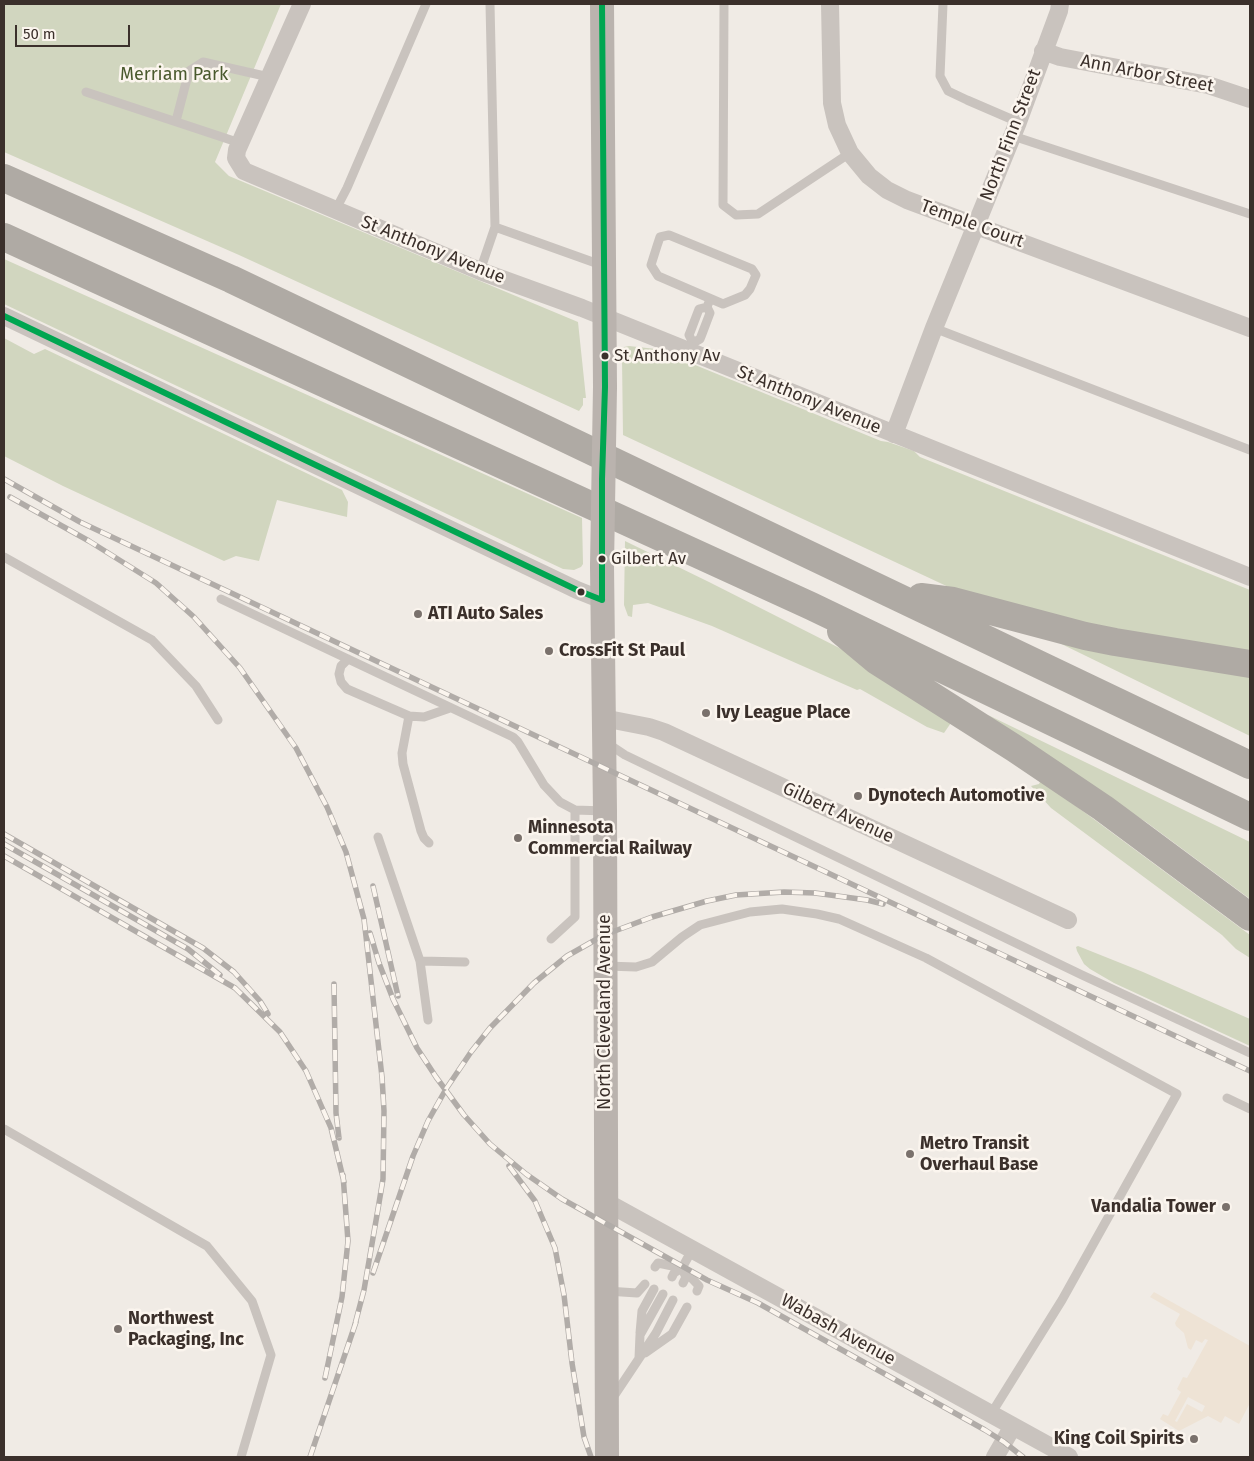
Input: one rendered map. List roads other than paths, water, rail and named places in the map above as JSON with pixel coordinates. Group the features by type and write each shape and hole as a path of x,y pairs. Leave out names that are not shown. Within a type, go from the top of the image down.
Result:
{"highway":[{"path":"4,178 240,283 891,592 1250,765"},
{"path":"4,237 811,606 1250,817"},
{"path":"891,592 953,601 1085,636 1250,664"},
{"path":"811,606 877,661 1014,748 1103,808 1250,917"}],"street":[{"path":"238,150 302,4"},
{"name":"North Cleveland Avenue","path":"602,4 605,387 602,600 605,811 607,1457"},
{"name":"Temple Court","path":"830,4 832,103 837,125 850,152 869,176 887,190 906,200 1250,328"},
{"name":"North Finn Street","path":"894,434 934,328 1016,129 1060,4"},
{"name":"Ann Arbor Street","path":"1043,51 1060,57 1208,85 1250,99"},
{"name":"St Anthony Avenue","path":"238,150 244,171 335,211 480,270 604,317 691,347 894,434 1250,577"},
{"path":"4,316 577,590 602,600"},
{"name":"Gilbert Avenue","path":"603,730 649,727 664,732 1068,920"},
{"name":"Wabash Avenue","path":"606,1202 1069,1457"},
{"path":"995,1457 1013,1426"}],"lane":[{"path":"335,211 347,188 426,4"},
{"path":"480,270 495,227 490,4"},
{"path":"724,4 723,205 736,215 758,214 850,152"},
{"path":"943,4 940,76 948,91 1016,129 1250,214"},
{"path":"176,121 189,71 203,62 269,77"},
{"path":"86,92 176,121 238,150"},
{"path":"495,227 604,266"},
{"path":"691,347 700,339 702,334 710,312 708,303 658,276 651,266 660,237 669,236 752,269 756,275 745,295 723,304 708,303"},
{"path":"934,328 1250,450"},
{"path":"4,557 152,640 196,686 218,720"},
{"path":"220,599 512,737 518,742 560,802 575,810 605,811"},
{"path":"348,659 341,666 339,674 341,682 347,689 409,716 424,717 450,708"},
{"path":"409,716 402,753 403,764 421,831 429,843"},
{"path":"603,730 634,759 1082,975 1250,1053"},
{"path":"551,939 575,918 575,810"},
{"path":"378,837 420,961 428,1020"},
{"path":"604,966 636,967 652,962 700,925 750,912 782,909 817,914 839,919 926,958 1177,1094 1062,1300 991,1414"},
{"path":"420,961 465,962"},
{"path":"1227,1098 1250,1109"},
{"path":"4,1129 207,1246 252,1301 271,1355 241,1457"},
{"path":"682,1268 692,1250"},
{"path":"655,1267 658,1263 682,1268 699,1286 696,1291"},
{"path":"668,1274 666,1268 682,1268"},
{"path":"682,1268 686,1277 683,1283"},
{"path":"637,1293 645,1284"},
{"path":"642,1311 654,1289"},
{"path":"607,1290 637,1293"},
{"path":"637,1293 642,1311 639,1358"},
{"path":"640,1335 663,1294"},
{"path":"607,1408 656,1332 673,1300"},
{"path":"639,1358 672,1334 687,1307"}],"railway":[{"path":"4,479 80,522 1250,1071"},
{"path":"10,497 89,541 156,583 194,617 240,668 296,748 327,807 346,852 364,919 382,1077 384,1111 383,1179 364,1290 354,1328"},
{"path":"4,834 203,948 234,972 260,1001 268,1014"},
{"path":"4,844 188,949 220,975"},
{"path":"4,856 235,988 280,1032 306,1071 331,1128 344,1182"},
{"path":"373,886 398,996"},
{"path":"373,1273 413,1156 428,1121 446,1089 490,1028 534,983 567,956 604,935 652,917 707,901 736,895 784,892 815,893 883,904"},
{"path":"370,933 393,999 417,1048 464,1115 490,1144 526,1174 562,1199 707,1280 758,1303 985,1430 1023,1457"},
{"path":"334,984 336,1113 339,1138"},
{"path":"509,1166 535,1201 555,1248 564,1295 572,1363 584,1437 591,1457"},
{"path":"325,1378 342,1297 348,1241 343,1175"},
{"path":"310,1457 356,1322"}],"place":[{"name":"St Anthony Av","path":"605,356"},
{"name":"Gilbert Av","path":"602,559"},
{"name":"ATI Auto Sales","path":"418,614"},
{"name":"CrossFit St Paul","path":"549,651"},
{"name":"Ivy League Place","path":"706,713"},
{"name":"Dynotech Automotive","path":"858,796"},
{"name":"Minnesota Commercial Railway","path":"518,838"},
{"name":"Metro Transit Overhaul Base","path":"910,1154"},
{"name":"Vandalia Tower","path":"1226,1207"},
{"name":"Northwest Packaging, Inc","path":"118,1329"},
{"name":"King Coil Spirits","path":"1194,1439"}],"park label":[{"name":"Merriam Park","path":"174,75"}]}
